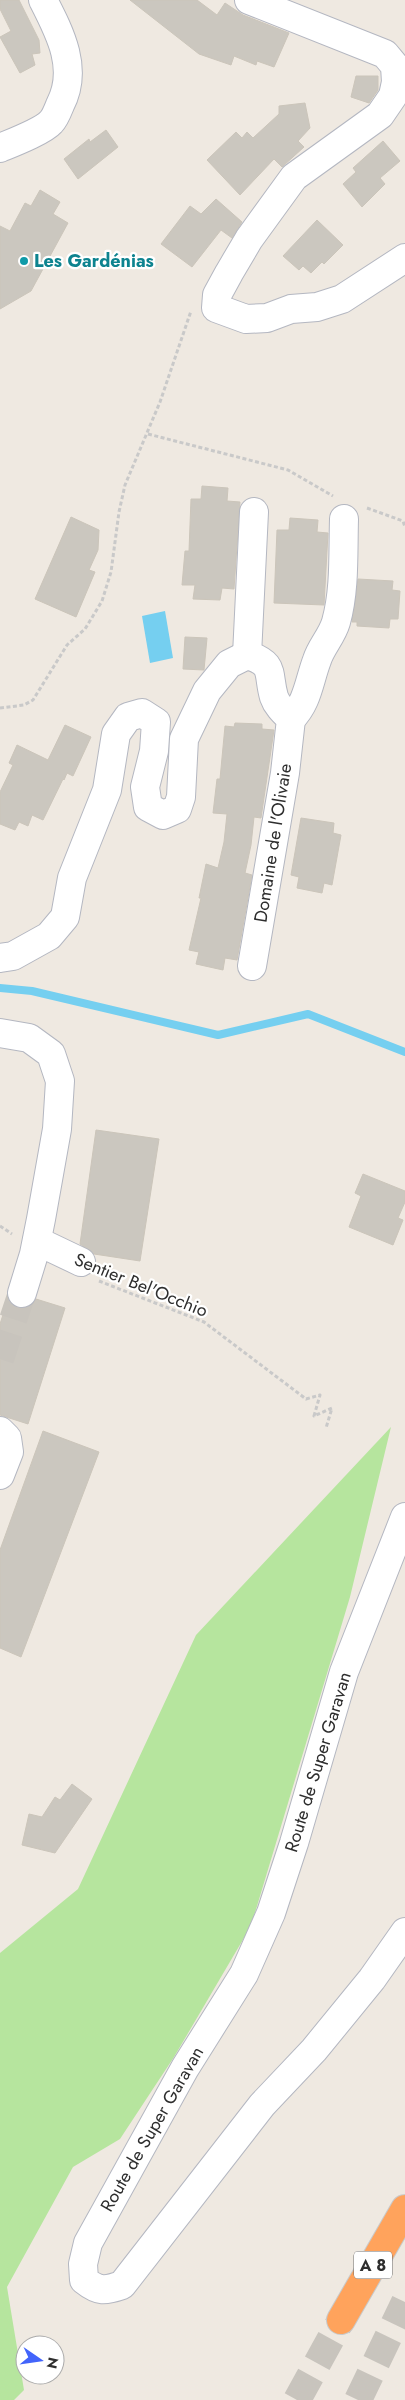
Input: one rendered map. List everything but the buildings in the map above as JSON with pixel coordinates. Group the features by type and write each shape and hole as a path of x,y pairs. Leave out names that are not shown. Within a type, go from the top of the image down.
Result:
{"highway":[{"name":"A 8","path":"340,2320 405,2209"}],"street":[{"path":"0,148 19,140 51,122 66,94 69,70 64,44 43,0"},
{"path":"249,0 385,54 395,66 396,82 393,96 380,115 294,177 250,239 229,274 217,295 216,308 246,319 267,318 290,309 317,308 342,299 405,258"},
{"name":"Domaine de l'Olivaie","path":"252,966 285,773 291,719 300,710 307,695 317,659 336,624 342,585 346,507"},
{"path":"247,655 254,512"},
{"path":"0,958 13,956 49,936 65,916 72,878 107,790 116,734 128,717 142,713 156,722 154,751 145,787 148,807 163,814 176,809 181,797 184,739 207,691 229,664 247,655 262,660 270,671 275,699 291,719"},
{"path":"0,1033 29,1038 51,1054 60,1081 57,1129 36,1247 22,1294"},
{"path":"36,1247 88,1271"},
{"path":"0,1432 7,1438 9,1452 0,1475"},
{"name":"Route de Super Garavan","path":"405,1518 344,1672 271,1913 244,1974 185,2068 88,2243 83,2264 84,2280 93,2287 106,2291 122,2285 262,2105 314,2050 372,1979 405,1932"}],"path":[{"path":"0,708 24,705 33,700 67,645 85,629 102,601 111,572 119,512 126,485 148,434 189,312 197,306 216,308"},
{"path":"148,434 288,470 346,507 403,521 405,527"},
{"path":"0,1226 36,1247"},
{"name":"Sentier Bel'Occhio","path":"88,1271 204,1322 306,1399 320,1395 314,1416 332,1408 326,1428"}],"green space":[{"path":"391,1427 350,1597 251,1926 174,2057 120,2139 73,2167 7,2287 15,2335 15,2385 23,2385 24,2390 14,2400 0,2400 0,1953 78,1889 196,1635"}],"water":[{"path":"165,611 173,658 150,663 142,616"}],"waterway":[{"path":"0,988 32,991 218,1035 308,1014 405,1052"}],"tunnel":[{"path":"0,1359 22,1293"},
{"path":"358,2400 405,2302"},
{"path":"297,2400 341,2320"}],"place":[{"name":"Les Gardénias","path":"24,261"}]}
